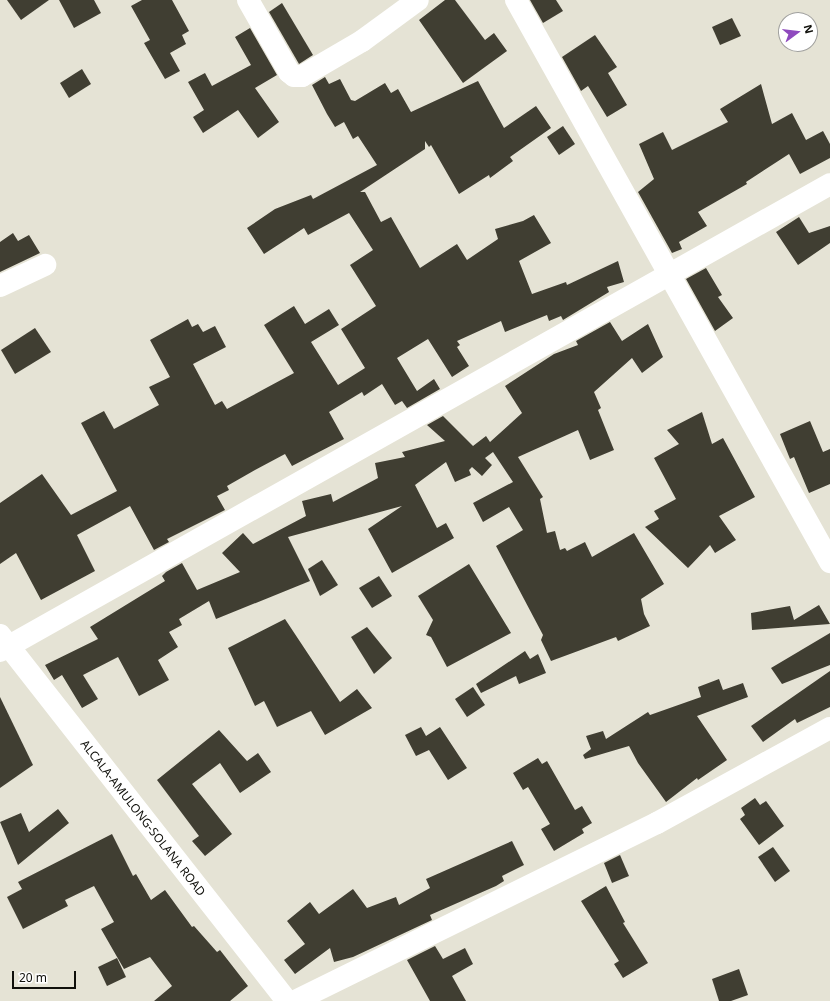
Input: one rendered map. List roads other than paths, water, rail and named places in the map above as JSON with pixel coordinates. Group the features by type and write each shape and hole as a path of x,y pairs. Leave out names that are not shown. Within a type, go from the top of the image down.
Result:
{"street":[{"path":"248,0 288,72 294,76 302,76 362,41 418,0"},
{"path":"516,0 830,562"},
{"path":"3,644 669,275 830,184"},
{"path":"0,286 45,265"},
{"name":"ALCALA-AMULONG-SOLANA ROAD","path":"3,644 287,1001"},
{"path":"295,1001 657,823 830,728"}]}
